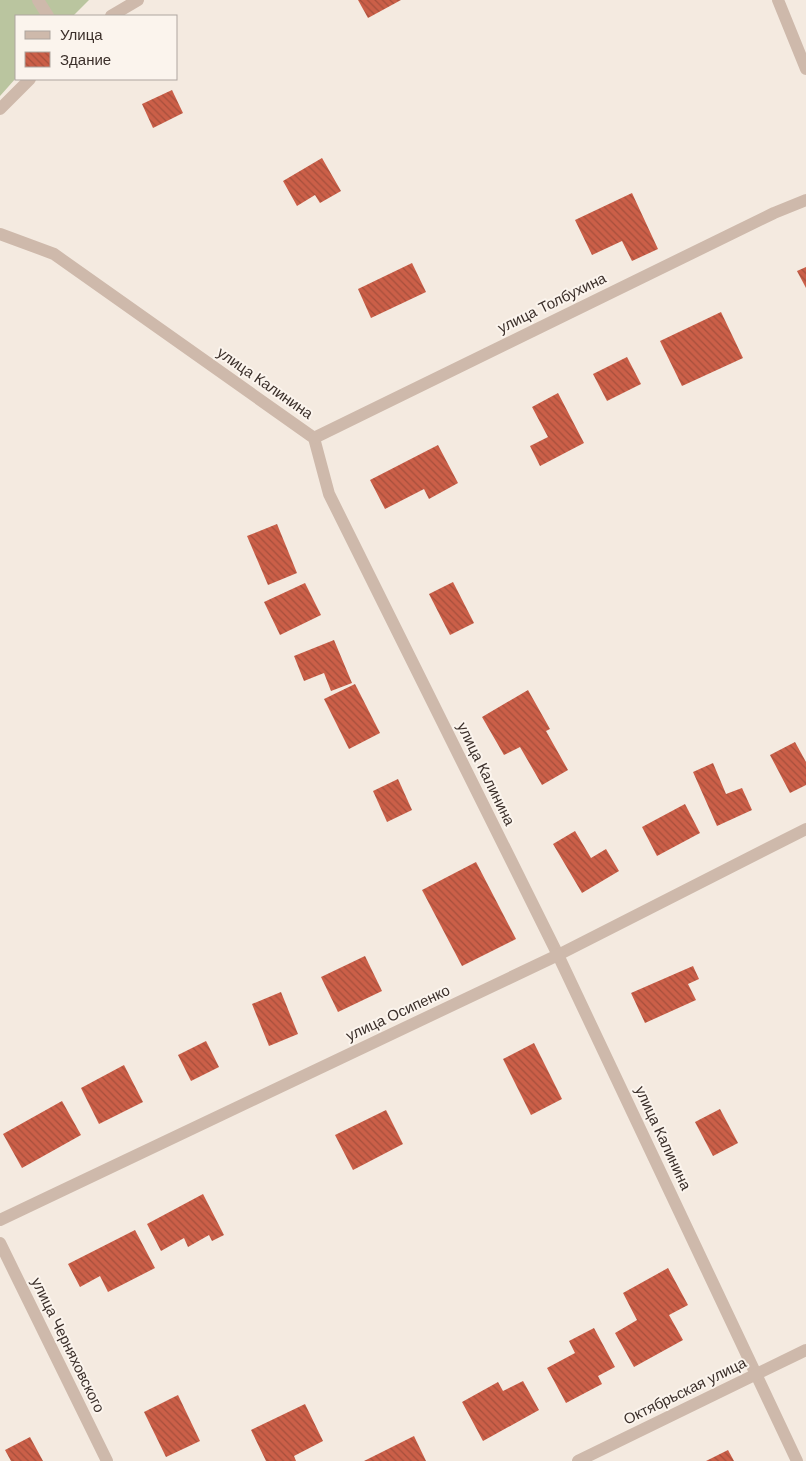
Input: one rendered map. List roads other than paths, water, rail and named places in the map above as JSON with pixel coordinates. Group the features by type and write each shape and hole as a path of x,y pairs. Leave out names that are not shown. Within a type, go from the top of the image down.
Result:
{"street":[{"path":"38,0 47,15"},
{"path":"113,15 138,0"},
{"path":"778,0 806,69"},
{"path":"0,109 29,80"},
{"name":"улица Толбухина","path":"314,438 774,213 806,200"},
{"name":"улица Калинина","path":"0,234 54,254 314,438 329,494 558,955 797,1461"},
{"name":"улица Осипенко","path":"0,1220 558,955 806,829"},
{"name":"улица Черняховского","path":"0,1243 107,1461"},
{"name":"Октябрьская улица","path":"578,1461 806,1350"}]}
